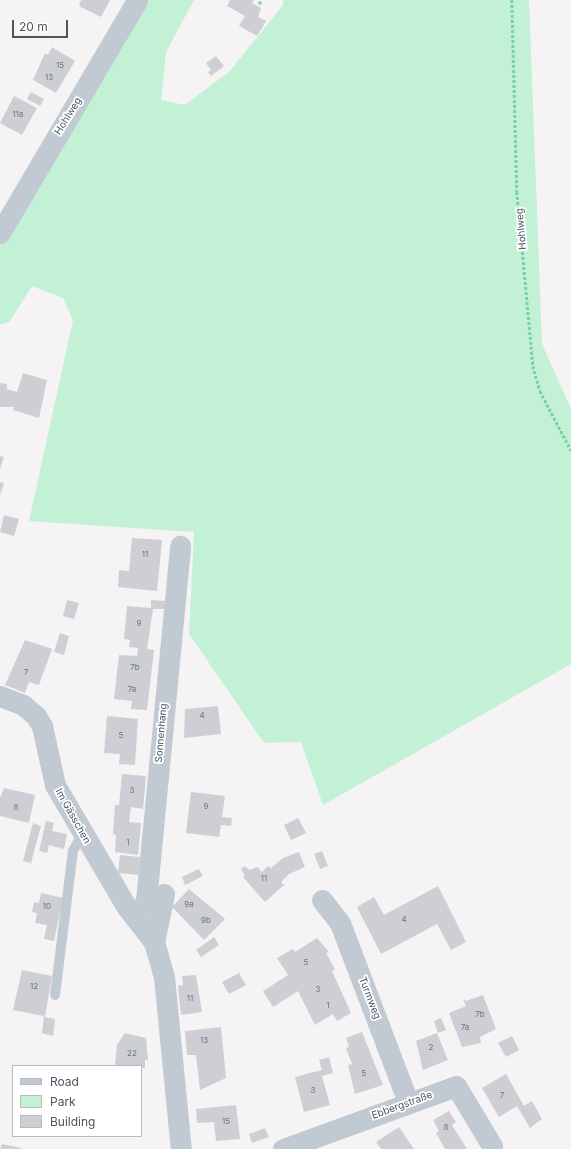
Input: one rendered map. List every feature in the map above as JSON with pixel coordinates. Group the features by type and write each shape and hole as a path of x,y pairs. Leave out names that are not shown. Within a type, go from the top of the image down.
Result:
{"street":[{"name":"Hohlweg","path":"0,233 137,0"},
{"name":"Sonnenhang","path":"135,917 146,901 180,546"},
{"name":"Im Gässchen","path":"0,696 23,705 36,716 42,726 55,785 82,834 135,917 154,942 164,977 181,1149"},
{"name":"Im Gässchen","path":"154,942 164,894"},
{"name":"Turmweg","path":"322,900 340,923 408,1102"},
{"name":"Ebbergstraße","path":"283,1149 408,1102 456,1086 492,1146"}],"lane":[{"path":"55,995 73,850 82,834"}],"path":[{"path":"259,4 261,0"},
{"name":"Hohlweg","path":"512,0 517,192 533,366 540,391 571,450"}],"green space":[{"path":"148,0 194,0 166,52 161,100 185,105 230,71 283,5 283,0 529,0 542,344 571,409 571,664 323,805 301,742 264,743 189,634 194,532 29,521 73,320 63,298 32,286 10,321 0,325 0,245"}],"building":[{"path":"81,0 110,0 101,17 79,6"},
{"path":"230,0 254,0 252,3 261,8 258,17 266,21 257,36 239,26 245,16 227,6"},
{"path":"52,47 75,61 56,93 33,80 45,53 48,55"},
{"path":"216,56 224,66 211,76 208,72 211,70 206,63"},
{"path":"31,92 44,99 40,106 27,99"},
{"path":"14,96 37,108 22,135 0,123"},
{"path":"23,373 47,380 39,418 13,410 14,407 0,407 0,383 7,384 7,389 17,392"},
{"path":"0,456 4,457 0,469"},
{"path":"0,482 4,483 0,495"},
{"path":"4,515 19,519 14,536 0,532"},
{"path":"132,538 162,540 157,591 118,587 119,570 129,571"},
{"path":"67,600 79,603 74,619 63,616"},
{"path":"151,600 165,601 165,609 153,609 147,649 154,650 147,710 131,709 132,701 114,699 119,655 137,656 138,648 129,647 130,640 124,639 127,606 151,608"},
{"path":"60,633 69,636 64,655 54,652"},
{"path":"25,640 52,649 39,685 29,682 25,693 5,685"},
{"path":"218,706 221,734 184,738 185,709"},
{"path":"107,716 138,719 135,765 119,764 120,754 104,753"},
{"path":"122,774 146,776 143,809 131,807 129,822 141,823 138,855 115,852 116,835 113,834 115,805 119,805"},
{"path":"4,788 35,795 29,823 0,816 0,798"},
{"path":"191,792 225,796 222,817 232,818 231,826 221,825 219,837 186,833"},
{"path":"298,818 306,833 291,840 284,825"},
{"path":"46,821 54,823 52,831 67,834 64,849 49,845 47,853 39,851"},
{"path":"33,823 41,826 31,863 23,861"},
{"path":"322,851 328,866 320,869 314,854"},
{"path":"299,852 305,867 289,874 282,881 282,884 285,884 265,902 243,877 245,876 241,869 244,866 250,870 257,867 262,872 268,866 271,868 283,858"},
{"path":"120,855 140,857 139,875 118,873"},
{"path":"199,869 203,876 185,885 182,877"},
{"path":"438,886 466,942 451,950 437,924 381,954 357,907 374,897 384,915"},
{"path":"189,889 225,919 204,940 172,907"},
{"path":"41,893 63,898 54,941 44,939 47,925 35,923 37,913 32,912 34,902 39,903"},
{"path":"214,937 219,945 201,957 196,950"},
{"path":"317,938 329,952 326,953 335,969 332,971 351,1013 337,1021 333,1014 315,1025 298,991 273,1007 263,991 288,975 277,958 293,949 295,952"},
{"path":"22,970 52,976 45,1017 55,1019 53,1036 42,1033 44,1016 13,1010"},
{"path":"239,973 246,985 229,994 222,982"},
{"path":"196,975 202,1012 181,1015 178,986 183,985 182,976"},
{"path":"483,995 496,1029 480,1037 481,1043 462,1047 449,1013 466,1006 463,999 466,1001"},
{"path":"441,1018 446,1030 438,1033 434,1021"},
{"path":"221,1027 226,1078 200,1090 196,1055 187,1055 185,1031"},
{"path":"362,1032 383,1085 355,1094 348,1065 352,1064 346,1048 349,1047 346,1038"},
{"path":"125,1033 146,1038 148,1060 145,1060 145,1068 142,1068 142,1065 115,1065 117,1045"},
{"path":"437,1033 448,1060 423,1070 416,1041"},
{"path":"512,1036 519,1050 506,1057 498,1043"},
{"path":"329,1057 333,1073 322,1076 330,1105 304,1112 295,1077 322,1070 319,1060"},
{"path":"506,1074 524,1106 532,1101 542,1119 530,1128 517,1106 499,1117 482,1088"},
{"path":"236,1105 240,1139 216,1141 214,1122 197,1123 196,1109"},
{"path":"449,1111 456,1122 452,1125 467,1149 445,1149 436,1133 439,1131 433,1120"},
{"path":"399,1127 414,1149 381,1149 376,1142"},
{"path":"265,1128 269,1137 252,1143 249,1134"},
{"path":"2,1144 21,1148 21,1149 0,1149"}]}
